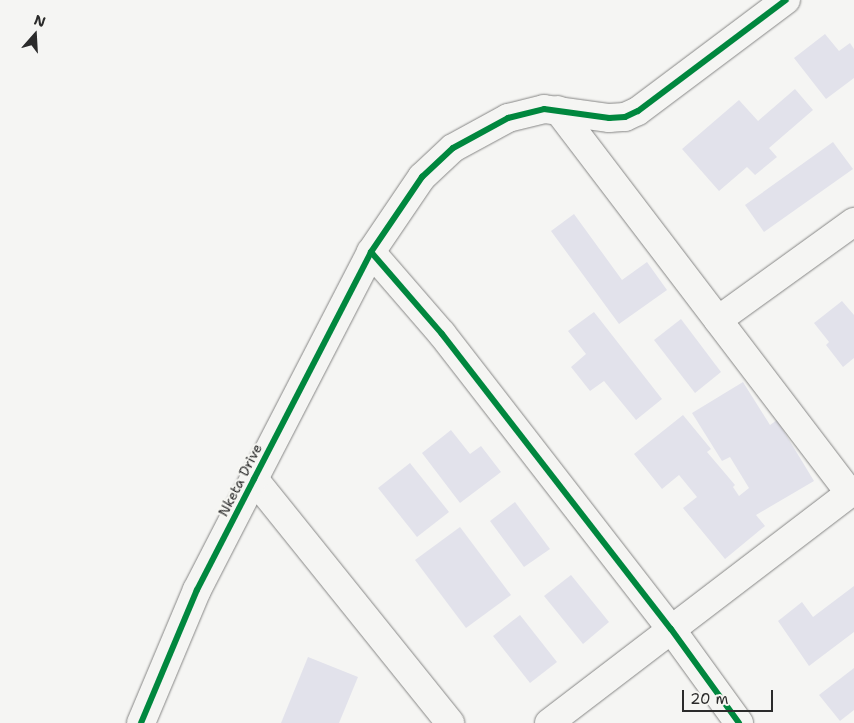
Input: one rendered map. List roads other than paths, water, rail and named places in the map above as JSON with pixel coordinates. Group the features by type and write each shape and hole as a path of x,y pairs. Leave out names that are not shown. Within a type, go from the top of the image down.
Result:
{"street":[{"name":"Nketa Drive","path":"141,723 197,590 254,479 371,252 422,177 453,148 508,118 544,109 609,118 625,117 638,111 786,0"},
{"path":"549,723 852,491 718,320 558,110"},
{"path":"718,320 854,222"},
{"path":"371,252 442,334 671,629 739,723"},
{"path":"254,479 450,723"}]}
